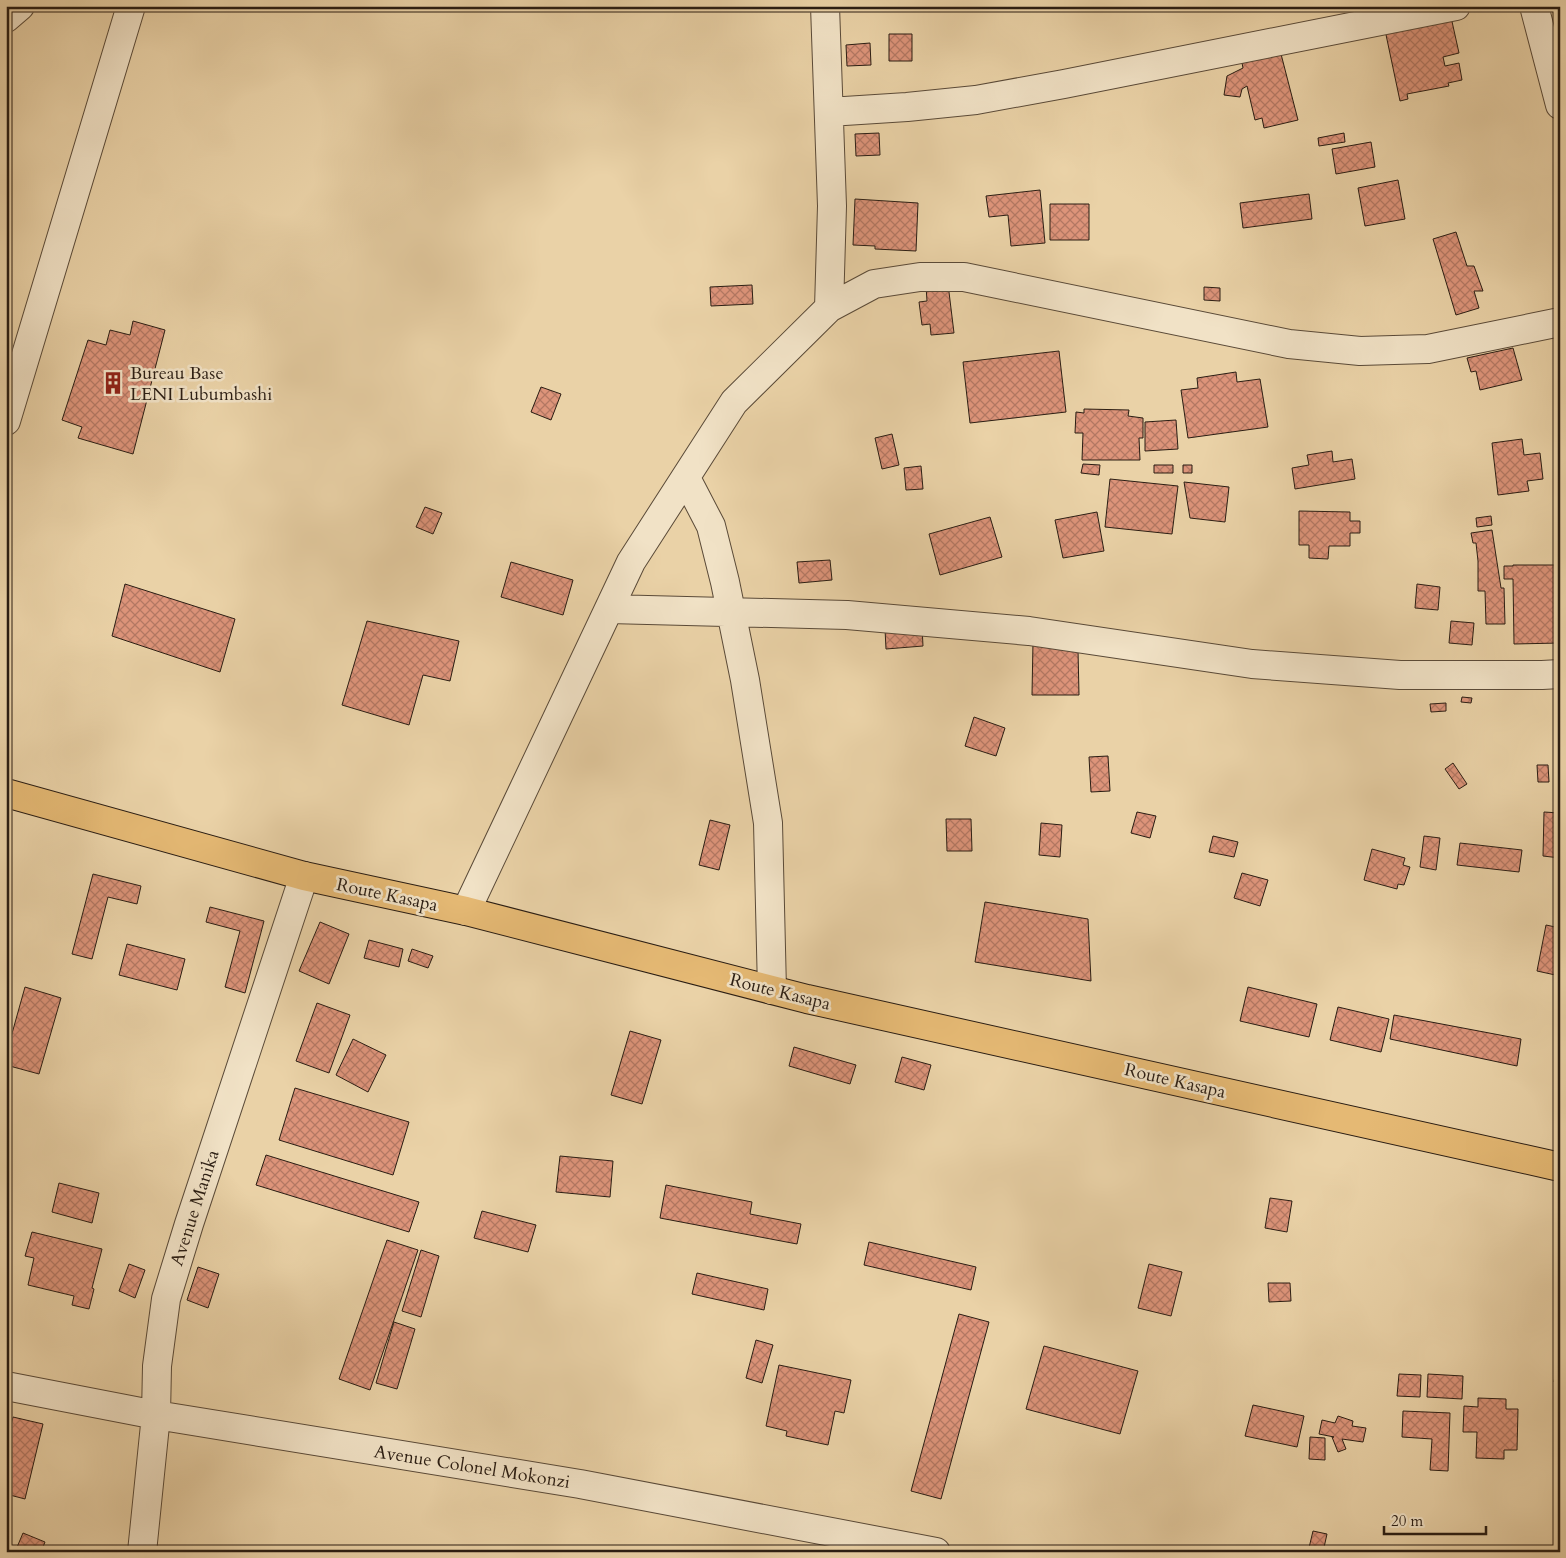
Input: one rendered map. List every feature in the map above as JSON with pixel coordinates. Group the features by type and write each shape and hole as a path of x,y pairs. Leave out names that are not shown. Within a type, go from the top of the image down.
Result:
{"main road":[{"name":"Route Kasapa","path":"6,793 304,876 466,911 772,990 1560,1167"}],"street":[{"path":"6,18 20,6"},
{"path":"6,421 131,6"},
{"path":"825,6 832,206 829,308"},
{"path":"828,112 976,100 1456,6"},
{"path":"1534,6 1560,105"},
{"path":"466,911 631,562 734,402 829,308 874,284 920,277 964,277 1289,344 1360,351 1428,349 1560,322"},
{"path":"686,478 711,526 745,680 768,823 772,990"},
{"path":"609,609 847,615 1029,631 1252,664 1400,675 1560,674"},
{"name":"Avenue Manika","path":"142,1552 156,1415 157,1366 166,1299 304,876"},
{"name":"Avenue Colonel Mokonzi","path":"6,1386 156,1415 580,1484 936,1552"}],"building":[{"path":"1451,17 1459,53 1443,57 1445,66 1459,63 1462,80 1448,83 1449,86 1407,94 1408,99 1400,101 1385,30"},
{"path":"889,34 912,34 912,61 889,61"},
{"path":"870,43 871,65 847,66 846,45"},
{"path":"1281,54 1298,120 1264,128 1262,118 1255,120 1247,86 1242,89 1240,97 1224,95 1227,76 1243,68 1242,63"},
{"path":"879,133 880,155 856,156 855,134"},
{"path":"1344,133 1345,142 1319,146 1318,138"},
{"path":"1371,142 1375,167 1336,174 1332,149"},
{"path":"1398,180 1405,219 1365,226 1358,188"},
{"path":"1040,190 1045,243 1011,246 1008,215 989,217 986,196"},
{"path":"1309,194 1312,219 1243,228 1240,203"},
{"path":"855,199 918,203 916,251 875,249 875,246 853,245"},
{"path":"1050,204 1089,204 1089,240 1050,240"},
{"path":"1456,232 1467,266 1474,266 1483,291 1474,291 1479,308 1456,315 1433,239"},
{"path":"948,284 954,333 931,335 930,324 922,325 919,302 927,301 926,286"},
{"path":"752,285 753,304 711,306 710,287"},
{"path":"1204,287 1220,288 1220,301 1204,300"},
{"name":"Bureau Base LENI Lubumbashi","path":"133,321 165,330 133,454 78,438 82,427 62,420 88,340 106,345 110,330 130,335"},
{"path":"1513,348 1522,380 1480,390 1476,371 1471,372 1467,358"},
{"path":"1059,351 1066,412 970,423 963,362"},
{"path":"1236,372 1237,382 1260,379 1268,427 1188,438 1181,390 1198,388 1197,378"},
{"path":"541,387 561,394 551,420 531,412"},
{"path":"1084,409 1129,410 1128,416 1143,418 1143,438 1139,438 1140,460 1082,460 1083,433 1075,433 1076,412 1084,413"},
{"path":"1176,420 1178,449 1145,451 1145,422"},
{"path":"892,434 899,465 882,469 875,438"},
{"path":"1522,439 1524,455 1540,453 1543,479 1527,481 1529,491 1498,495 1492,443"},
{"path":"1332,451 1333,462 1352,459 1355,479 1295,489 1292,468 1309,465 1307,455"},
{"path":"1083,464 1100,465 1099,475 1081,473"},
{"path":"1154,465 1173,465 1173,473 1154,473"},
{"path":"1183,465 1192,465 1192,473 1183,473"},
{"path":"921,466 923,489 906,490 904,468"},
{"path":"1110,479 1178,486 1172,534 1105,527"},
{"path":"1184,482 1229,487 1225,522 1190,518"},
{"path":"425,507 442,513 433,534 416,527"},
{"path":"1299,511 1350,512 1350,521 1360,521 1360,533 1350,533 1350,546 1329,546 1328,559 1309,558 1309,545 1299,545"},
{"path":"1097,512 1104,551 1063,558 1055,520"},
{"path":"1491,516 1492,525 1477,527 1476,518"},
{"path":"990,517 1002,557 940,575 929,534"},
{"path":"1492,530 1501,588 1504,588 1505,624 1486,624 1485,591 1478,591 1476,543 1473,543 1471,533"},
{"path":"830,560 832,580 799,583 797,562"},
{"path":"511,562 573,580 563,615 501,597"},
{"path":"1560,565 1560,643 1514,644 1513,579 1504,579 1504,566"},
{"path":"125,584 235,619 220,672 112,636"},
{"path":"1417,584 1440,587 1438,610 1415,608"},
{"path":"367,621 459,641 450,681 423,675 409,725 342,705"},
{"path":"1451,621 1474,623 1472,645 1449,643"},
{"path":"922,627 923,646 886,649 885,629"},
{"path":"1033,641 1078,650 1079,695 1032,695"},
{"path":"1462,697 1472,698 1471,703 1461,702"},
{"path":"1446,703 1446,711 1431,712 1430,704"},
{"path":"974,717 1005,728 996,756 965,746"},
{"path":"1108,756 1110,791 1091,792 1089,757"},
{"path":"1453,763 1467,784 1459,789 1445,769"},
{"path":"1537,765 1548,765 1549,782 1538,782"},
{"path":"1137,812 1156,816 1150,838 1131,833"},
{"path":"1544,812 1560,813 1560,858 1543,856"},
{"path":"946,819 971,819 972,851 947,851"},
{"path":"710,820 730,825 719,870 699,865"},
{"path":"1041,823 1062,825 1060,857 1039,855"},
{"path":"1213,836 1238,842 1234,857 1209,852"},
{"path":"1424,836 1440,838 1436,870 1420,867"},
{"path":"1460,843 1522,850 1519,872 1457,865"},
{"path":"1372,849 1405,858 1403,865 1410,867 1404,885 1398,884 1397,889 1364,880"},
{"path":"1242,873 1268,880 1260,906 1234,898"},
{"path":"93,874 141,886 137,904 108,897 92,959 72,954"},
{"path":"985,902 1088,919 1091,981 975,962"},
{"path":"210,907 264,921 245,993 225,987 240,931 206,922"},
{"path":"320,922 349,934 329,984 299,971"},
{"path":"1546,925 1560,928 1560,976 1537,971"},
{"path":"369,940 403,949 399,967 364,958"},
{"path":"127,944 185,959 177,990 119,975"},
{"path":"412,949 433,956 428,968 408,961"},
{"path":"25,987 61,998 39,1074 6,1065 6,1055"},
{"path":"1248,987 1317,1004 1309,1037 1240,1021"},
{"path":"317,1003 350,1015 329,1073 296,1061"},
{"path":"1338,1007 1389,1019 1381,1052 1330,1040"},
{"path":"1394,1015 1521,1039 1517,1066 1390,1039"},
{"path":"630,1031 661,1040 642,1104 611,1095"},
{"path":"353,1039 386,1055 368,1092 336,1075"},
{"path":"794,1047 856,1065 850,1084 789,1066"},
{"path":"902,1057 931,1065 924,1090 895,1082"},
{"path":"295,1088 409,1122 393,1175 279,1140"},
{"path":"266,1155 419,1202 409,1232 256,1185"},
{"path":"560,1156 613,1161 610,1197 556,1192"},
{"path":"59,1183 99,1193 92,1223 52,1212"},
{"path":"666,1185 752,1202 750,1214 801,1224 797,1244 660,1218"},
{"path":"1270,1198 1292,1201 1287,1232 1265,1228"},
{"path":"482,1211 536,1225 528,1252 474,1238"},
{"path":"32,1232 102,1249 92,1288 94,1289 89,1309 72,1305 74,1296 28,1285 34,1258 25,1256"},
{"path":"387,1240 418,1250 370,1390 339,1379"},
{"path":"869,1242 976,1267 971,1290 864,1265"},
{"path":"421,1250 439,1256 421,1317 402,1311"},
{"path":"129,1264 145,1270 135,1298 119,1291"},
{"path":"1149,1264 1182,1272 1171,1316 1138,1308"},
{"path":"198,1267 219,1274 208,1308 187,1300"},
{"path":"697,1273 768,1289 764,1310 692,1294"},
{"path":"1268,1283 1290,1283 1291,1301 1269,1302"},
{"path":"959,1314 989,1322 941,1499 911,1491"},
{"path":"394,1322 415,1329 397,1389 376,1383"},
{"path":"756,1340 773,1345 762,1383 746,1378"},
{"path":"1560,1341 1560,1383 1554,1382"},
{"path":"1044,1346 1138,1371 1120,1434 1026,1409"},
{"path":"779,1365 851,1380 844,1413 835,1411 828,1445 786,1436 787,1431 766,1426"},
{"path":"1399,1374 1421,1375 1420,1397 1397,1396"},
{"path":"1428,1374 1463,1376 1462,1399 1427,1397"},
{"path":"1478,1398 1506,1399 1506,1409 1518,1409 1517,1450 1504,1450 1504,1459 1476,1458 1477,1432 1463,1432 1464,1406 1478,1407"},
{"path":"1253,1405 1304,1416 1297,1447 1245,1436"},
{"path":"1403,1411 1450,1413 1448,1471 1430,1470 1432,1439 1402,1437"},
{"path":"1338,1416 1353,1421 1352,1426 1366,1428 1363,1442 1342,1439 1346,1449 1338,1452 1332,1437 1334,1437 1319,1434 1322,1420 1335,1423"},
{"path":"13,1417 43,1424 25,1499 6,1494 6,1444"},
{"path":"1310,1437 1325,1438 1325,1460 1309,1459"},
{"path":"1313,1531 1327,1534 1323,1552 1308,1552"},
{"path":"23,1533 45,1542 41,1552 15,1552"},
{"path":"647,1547 670,1550 669,1552 647,1552"},
{"path":"807,1547 825,1552 806,1552"},
{"path":"735,1548 750,1552 734,1552"}],"place":[{"name":"Bureau Base LENI Lubumbashi","path":"113,383"}]}
